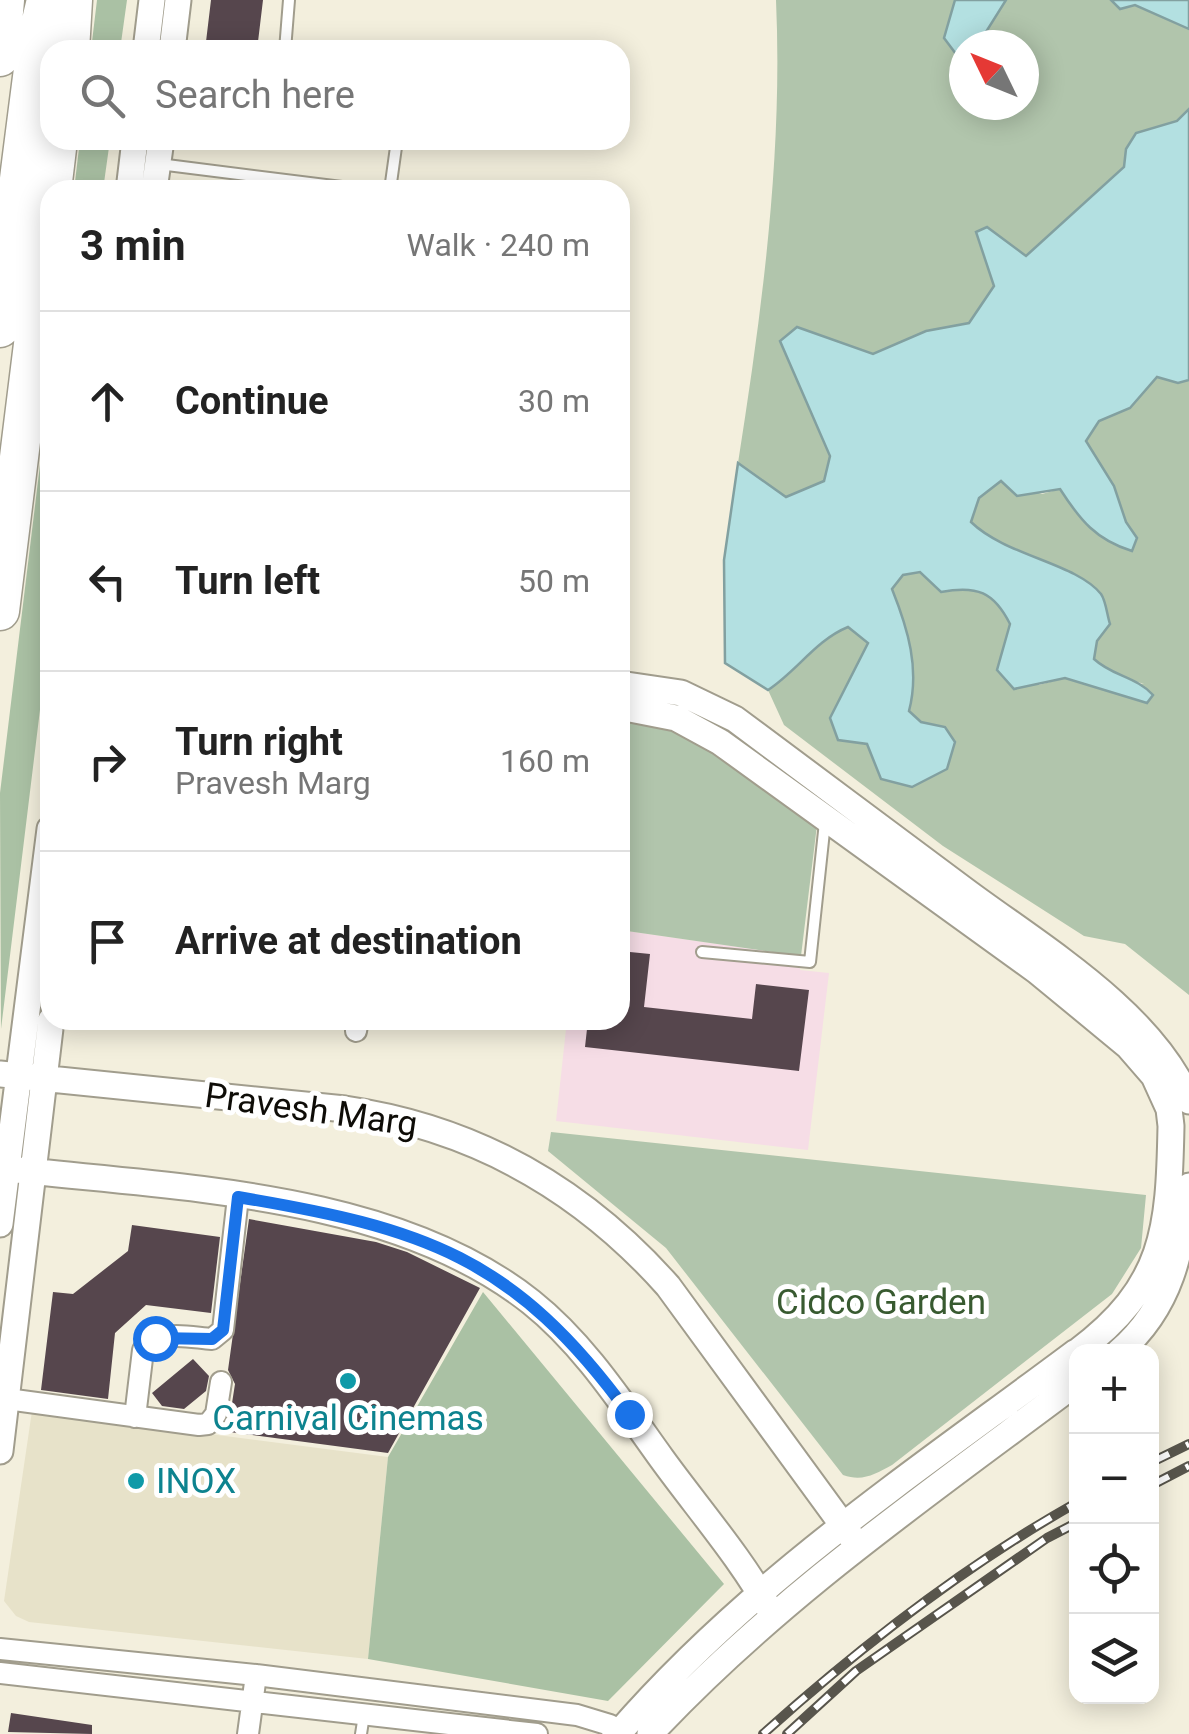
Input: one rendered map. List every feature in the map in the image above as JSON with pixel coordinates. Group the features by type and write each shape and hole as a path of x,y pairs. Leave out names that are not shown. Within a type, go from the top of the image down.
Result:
{"highway":[{"path":"0,57 5,0"},
{"path":"0,328 37,38 46,0"},
{"path":"71,40 73,0"},
{"path":"53,180 57,150"},
{"path":"0,611 40,289"}],"street":[{"path":"147,40 152,0"},
{"path":"173,40 178,0"},
{"path":"630,685 680,692 719,708 1143,1062 1169,1109 1183,1195 1182,1245 1168,1290 1149,1322 1127,1344"},
{"path":"630,708 658,712 704,732 830,804 1049,953 1142,1029 1172,1064 1189,1101"},
{"path":"0,1451 7,1399 13,1170 40,915"},
{"path":"21,1077 46,1030"},
{"name":"Pravesh Marg","path":"21,1077 289,1102 393,1116 483,1145 565,1190 637,1251 668,1286 852,1535"},
{"path":"13,1170 323,1211 405,1232 472,1261 532,1302 612,1390 766,1603"},
{"path":"0,1224 13,1170"},
{"path":"1087,1344 1122,1316 1141,1292 1183,1195"},
{"path":"135,1417 141,1362 149,1343 164,1336 212,1339 223,1330 238,1197"},
{"path":"0,1650 256,1675 592,1718 610,1725 615,1734 692,1653 766,1603 1069,1359"},
{"path":"7,1399 208,1424 216,1414 220,1382"},
{"path":"852,1535 1069,1389"},
{"path":"650,1734 766,1603"},
{"path":"0,1673 252,1703 362,1725 537,1734"},
{"path":"248,1734 256,1675"}],"lane":[{"path":"285,40 289,0"},
{"path":"391,180 396,150"},
{"path":"148,159 294,180"},
{"path":"702,952 810,962 830,804"}],"shaded area":[{"path":"630,931 801,956 800,970 829,973 808,1150 556,1121 566,1030 630,1030"},
{"path":"32,1411 388,1457 368,1659 29,1622 16,1616 4,1601"}],"green space":[{"path":"97,0 127,0 121,40 92,40"},
{"path":"776,0 955,0 944,38 949,44 949,120 1039,120 1039,30 987,30 1006,0 1111,0 1120,9 1135,5 1189,29 1189,109 1177,121 1136,133 1126,149 1124,166 1026,256 988,227 976,232 994,286 969,323 926,331 873,354 797,327 781,341 830,457 824,481 786,497 738,463 769,232"},
{"path":"79,150 109,150 104,180 75,180"},
{"path":"1157,377 1178,383 1189,380 1189,995 1125,944 1084,936 943,846 784,725 768,690 848,627 869,643 831,718 867,744 881,779 912,787 945,727 921,722 909,711 914,680 911,649 892,589 903,575 920,572 941,592 975,589 997,603 1010,624 998,670 1039,685 1065,678 1144,684 1109,673 1094,659 1097,641 1110,624 1083,580 992,541 971,522 979,498 1001,481 1042,494 1060,489 1090,528 1132,551 1137,538 1126,522 1114,486 1086,441 1099,421 1130,408"},
{"path":"40,465 40,710 1,1029 0,793"},
{"path":"630,721 685,731 817,825 801,956 630,931"},
{"name":"Cidco Garden","path":"551,1132 1146,1195 1141,1248 1112,1294 892,1465 869,1476 850,1477 843,1475 666,1248 548,1151"},
{"path":"483,1292 724,1584 608,1701 368,1659 388,1457"}],"water":[{"path":"955,0 1006,0 987,30 949,30 949,45 944,38"},
{"path":"1111,0 1189,0 1189,29 1135,5 1120,9"},
{"path":"1189,109 1189,380 1178,383 1157,377 1130,408 1099,421 1086,441 1114,486 1126,522 1137,538 1132,551 1090,528 1060,489 1017,496 1001,481 979,498 971,522 1003,543 1090,583 1101,594 1110,624 1097,641 1094,659 1153,695 1147,703 1065,678 1014,689 997,670 1010,624 998,605 983,593 941,592 920,572 903,575 892,589 911,649 909,711 921,722 945,727 955,742 947,769 912,787 881,779 867,744 838,740 830,718 868,643 848,627 826,640 768,690 725,663 724,560 738,463 786,497 824,481 830,456 780,341 797,327 873,354 926,331 969,323 994,286 976,232 987,227 1026,256 1124,167 1126,149 1136,133 1177,121"}],"building":[{"path":"211,0 263,0 258,40 206,40"},
{"path":"630,952 650,954 644,1007 752,1019 756,984 809,990 799,1071 585,1047 587,1030 630,1030"},
{"path":"249,1219 376,1242 407,1252 480,1288 388,1453 222,1431 230,1416 235,1384 228,1370"},
{"path":"132,1225 220,1237 211,1313 146,1305 115,1333 108,1399 41,1390 53,1292 73,1294 128,1251"},
{"path":"193,1359 209,1376 206,1391 184,1409 162,1406 152,1393"},
{"path":"11,1713 92,1725 92,1734 8,1732"}],"railway":[{"path":"1159,1459 1189,1444"},
{"path":"1159,1481 1189,1466"},
{"path":"763,1734 914,1610 1069,1507"},
{"path":"787,1734 856,1671 1047,1538 1074,1524"}],"place":[{"name":"Carnival Cinemas","path":"348,1381"},
{"name":"INOX","path":"136,1481"}],"route":[{"path":"155,1338 212,1339 223,1330 238,1197 323,1211 405,1232 472,1261 532,1302 558,1327 629,1414"}]}
